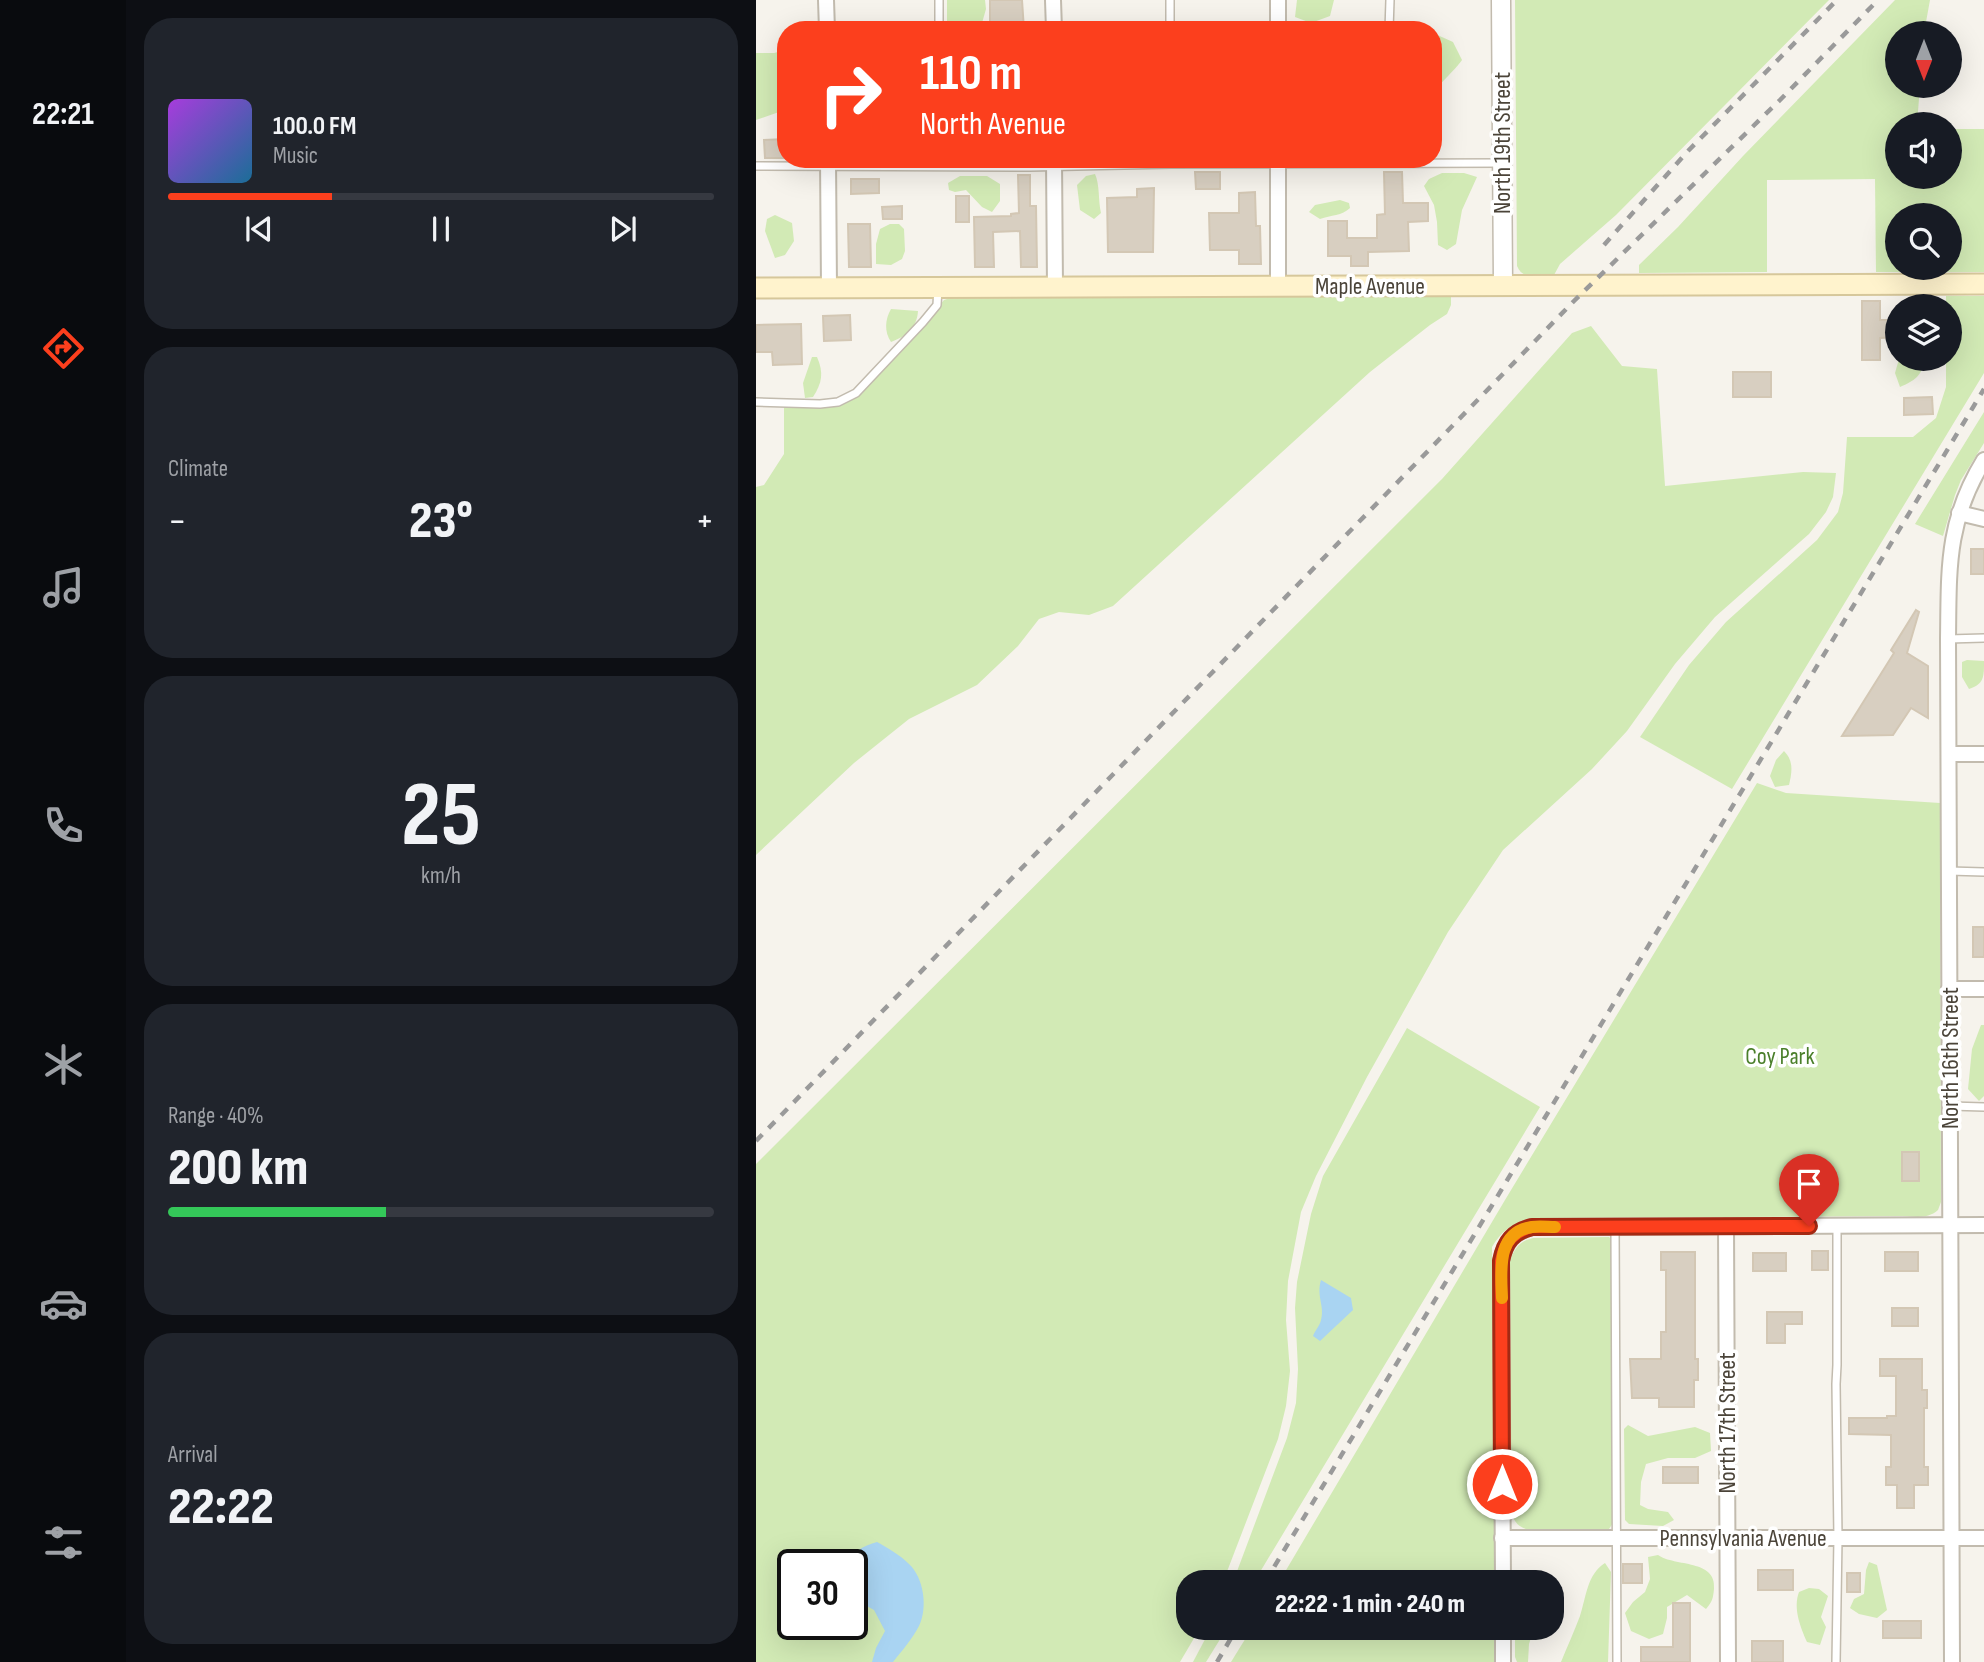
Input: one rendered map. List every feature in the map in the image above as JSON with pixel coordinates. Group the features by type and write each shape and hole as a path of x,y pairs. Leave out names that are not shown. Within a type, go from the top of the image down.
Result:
{"main road":[{"name":"Maple Avenue","path":"756,288 1984,284"}],"street":[{"path":"826,0 827,21"},
{"path":"1054,0 1054,21"},
{"path":"1278,0 1278,21"},
{"name":"North 19th Street","path":"1501,0 1503,285"},
{"path":"828,168 829,288"},
{"path":"1054,168 1055,287"},
{"path":"1278,168 1278,286"},
{"name":"North 16th Street","path":"1952,1662 1949,564 1952,538 1966,491 1984,460"},
{"path":"1959,513 1984,519"},
{"path":"1949,754 1984,754"},
{"path":"1949,989 1984,989"},
{"name":"North 17th Street","path":"1726,1226 1728,1662"},
{"path":"1503,1570 1501,1261 1511,1236 1532,1227 1984,1226"},
{"name":"Pennsylvania Avenue","path":"1502,1538 1984,1538"},
{"path":"1503,1640 1503,1662"}],"lane":[{"path":"939,0 939,21"},
{"path":"1170,0 1170,21"},
{"path":"1389,21 1390,0"},
{"path":"1442,162 1502,163"},
{"path":"756,166 777,165"},
{"path":"756,402 820,404 838,402 856,393 937,305 938,288"},
{"path":"1948,639 1984,638"},
{"path":"1949,871 1984,872"},
{"path":"1950,1107 1984,1107"},
{"path":"1615,1226 1618,1538 1616,1662"},
{"path":"1836,1662 1837,1226"}],"green space":[{"path":"947,0 985,0 983,21 947,21"},
{"path":"1297,0 1334,0 1330,16 1316,21 1295,17"},
{"path":"1515,0 1829,0 1616,215 1560,264 1554,275 1538,277 1523,274 1517,266"},
{"path":"1895,0 1930,0 1926,21 1885,21 1885,98 1919,98 1918,112 1885,112 1885,189 1962,189 1962,129 1984,129 1984,272 1962,272 1962,203 1885,203 1885,272 1876,272 1875,179 1767,180 1767,272 1639,273 1639,265"},
{"path":"1442,37 1453,42 1462,60 1442,82"},
{"path":"777,52 777,113 756,120 756,53"},
{"path":"1442,173 1464,173 1477,177 1462,210 1456,244 1447,250 1438,245 1434,205 1424,186 1429,179"},
{"path":"1095,174 1101,213 1094,219 1080,210 1077,185 1086,176"},
{"path":"960,176 987,176 1000,184 1000,201 992,212 982,207 966,190 949,190 948,183"},
{"path":"1340,200 1349,203 1350,208 1340,214 1320,219 1309,212 1315,205"},
{"path":"775,215 792,223 794,241 785,255 775,258 765,231 767,219"},
{"path":"890,224 899,224 904,229 905,251 902,259 891,265 876,264 876,244 880,229"},
{"path":"1451,295 1447,314 1370,372 1113,606 1089,615 1059,612 1039,619 1018,646 977,685 909,719 854,763 756,855 756,487 764,485 784,454 784,405 850,399 944,300 950,298"},
{"path":"1962,296 1984,296 1984,373 1732,789 1640,737 1689,665 1726,622 1817,540 1838,512 1843,493 1847,437 1913,437 1936,418 1946,387 1946,371 1962,371"},
{"path":"891,309 918,311 916,322 910,330 891,342 886,326"},
{"path":"1591,326 1622,366 1657,369 1665,486 1803,472 1836,473 1833,497 1826,512 1809,534 1715,617 1675,664 1627,731 1592,769 1503,850 1448,932 1367,1077 1316,1176 1301,1212 1288,1281 1286,1320 1290,1371 1286,1406 1278,1439 1228,1570 1176,1570 1176,1640 1193,1640 1180,1662 756,1662 756,1164 1442,479 1572,333"},
{"path":"812,357 817,357 821,378 813,397 805,398 803,383"},
{"path":"1921,371 1917,377 1900,387 1895,373"},
{"path":"1984,412 1984,443 1961,480 1943,536 1915,524"},
{"path":"1984,661 1982,679 1978,685 1969,689 1962,677 1962,662"},
{"path":"1784,751 1791,763 1789,785 1775,787 1770,776 1776,760"},
{"name":"Coy Park","path":"1757,783 1786,793 1940,803 1941,1202 1938,1210 1930,1215 1917,1217 1539,1218 1511,1226 1492,1247 1495,1570 1286,1570 1505,1200"},
{"path":"1981,1025 1984,1025 1984,1096 1979,1101 1968,1089 1972,1049"},
{"path":"1407,1028 1540,1107 1261,1570 1238,1570 1287,1438 1296,1403 1297,1282 1311,1214 1323,1176"},
{"path":"1609,1237 1612,1240 1613,1523 1609,1529 1526,1529 1514,1520 1511,1504 1510,1260 1518,1246 1533,1238"},
{"path":"1628,1425 1648,1436 1695,1427 1710,1433 1711,1451 1695,1458 1668,1458 1646,1464 1641,1482 1640,1505 1668,1512 1674,1520 1663,1526 1629,1524 1625,1520 1624,1429"},
{"path":"1658,1555 1702,1568 1713,1579 1714,1589 1712,1600 1706,1609 1687,1595 1667,1607 1663,1634 1649,1639 1631,1631 1625,1613 1645,1592 1650,1579 1648,1557"},
{"path":"1869,1562 1877,1565 1887,1610 1877,1618 1859,1614 1850,1608 1854,1599 1864,1594"},
{"path":"1605,1563 1611,1572 1608,1662 1561,1662 1594,1573"},
{"path":"1809,1588 1819,1589 1828,1596 1821,1617 1826,1627 1820,1645 1807,1642 1798,1617 1799,1592"},
{"path":"1205,1640 1220,1640 1206,1662 1193,1662"},
{"path":"1245,1640 1495,1640 1495,1662 1231,1662"},
{"path":"1515,1640 1530,1640 1528,1662 1517,1662"}],"water":[{"path":"1321,1280 1351,1298 1353,1310 1320,1341 1313,1336 1322,1315 1319,1291"},
{"path":"877,1542 909,1564 918,1577 923,1593 923,1611 919,1626 893,1662 872,1662 885,1631 874,1610 868,1607 868,1549 861,1549"}],"building":[{"path":"990,0 1022,0 1023,21 990,21"},
{"path":"777,139 777,158 765,158 764,140"},
{"path":"1195,172 1220,172 1220,189 1196,189"},
{"path":"1384,172 1402,172 1403,203 1428,203 1428,221 1408,222 1409,251 1368,252 1368,266 1351,266 1351,256 1328,256 1328,221 1347,221 1347,238 1377,238 1377,215 1385,214"},
{"path":"1018,175 1030,175 1030,206 1036,206 1037,267 1021,267 1020,231 993,232 994,267 975,267 974,217 1011,216 1019,213"},
{"path":"851,179 879,179 879,193 851,194"},
{"path":"1154,188 1153,252 1108,252 1107,198 1137,197 1137,189"},
{"path":"1255,192 1256,226 1260,226 1261,264 1239,264 1239,250 1210,250 1209,213 1239,213 1239,193"},
{"path":"956,196 969,196 969,222 956,222"},
{"path":"902,206 902,219 883,219 882,207"},
{"path":"848,224 870,224 871,267 849,267"},
{"path":"1862,301 1880,301 1880,320 1885,320 1885,338 1880,338 1880,360 1862,360"},
{"path":"850,315 851,340 824,341 823,316"},
{"path":"801,324 802,364 773,365 772,352 756,352 756,325"},
{"path":"1733,372 1771,372 1771,397 1733,397"},
{"path":"1932,397 1933,414 1904,415 1904,398"},
{"path":"1971,549 1984,549 1984,574 1971,574"},
{"path":"1916,610 1919,612 1907,653 1928,666 1928,718 1911,708 1893,735 1842,736 1894,653 1891,650"},
{"path":"1973,927 1984,927 1984,957 1973,957"},
{"path":"1902,1152 1919,1152 1919,1181 1902,1181"},
{"path":"1812,1251 1828,1251 1828,1270 1812,1270"},
{"path":"1661,1252 1695,1252 1695,1359 1698,1359 1698,1380 1694,1380 1694,1407 1659,1407 1659,1398 1632,1398 1630,1359 1661,1359 1661,1332 1666,1332 1666,1270 1661,1270"},
{"path":"1885,1252 1918,1252 1918,1271 1885,1271"},
{"path":"1753,1253 1786,1253 1786,1271 1753,1271"},
{"path":"1892,1308 1918,1308 1918,1326 1892,1326"},
{"path":"1767,1312 1802,1312 1802,1324 1785,1324 1785,1343 1767,1343"},
{"path":"1880,1359 1922,1359 1922,1390 1927,1390 1927,1408 1924,1408 1924,1467 1928,1467 1928,1485 1914,1485 1914,1508 1897,1508 1897,1485 1886,1485 1886,1467 1891,1467 1891,1435 1849,1434 1849,1418 1896,1416 1896,1376 1880,1376"},
{"path":"1663,1467 1698,1467 1698,1483 1663,1483"},
{"path":"1623,1564 1642,1564 1642,1583 1623,1583"},
{"path":"1758,1570 1793,1570 1793,1590 1758,1590"},
{"path":"1847,1573 1860,1573 1860,1592 1847,1592"},
{"path":"1673,1603 1690,1603 1690,1662 1641,1662 1641,1647 1673,1647"},
{"path":"1883,1621 1921,1621 1921,1638 1883,1638"},
{"path":"1752,1641 1783,1641 1783,1662 1752,1662"}],"railway":[{"path":"1604,245 1688,151 1837,0"},
{"path":"756,1141 1574,301 1780,100 1878,0"},
{"path":"1272,1570 1984,389"},
{"path":"1217,1662 1230,1640"}],"slow traffic":[{"path":"1502,1298 1501,1261 1511,1236 1532,1227 1555,1227"}],"route":[{"path":"1502,1484 1501,1261 1511,1236 1532,1227 1809,1226"}]}
